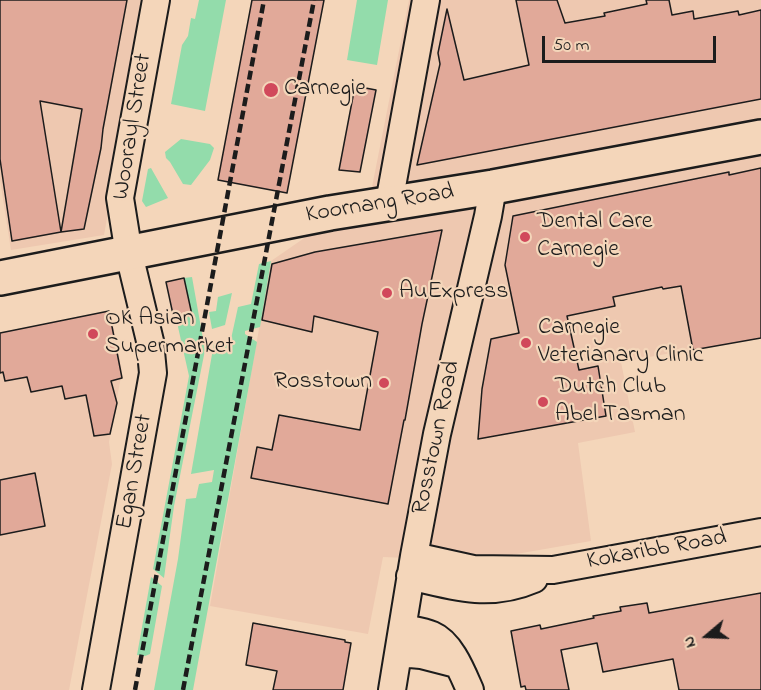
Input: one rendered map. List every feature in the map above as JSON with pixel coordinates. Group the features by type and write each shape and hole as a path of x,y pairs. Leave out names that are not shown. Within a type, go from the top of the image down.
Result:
{"street":[{"name":"Woorayl Street","path":"129,254 120,198 156,0"},
{"path":"388,203 426,0"},
{"name":"Koornang Road","path":"0,278 286,221 493,187 761,136"},
{"name":"Rosstown Road","path":"392,690 437,434 493,187"},
{"name":"Egan Street","path":"96,690 153,373 150,340 129,254"},
{"name":"Kokaribb Road","path":"412,566 464,589 501,589 526,582 553,570 761,532"},
{"path":"403,628 432,635 441,641 448,648 470,690"},
{"path":"399,653 421,655 456,664"}],"shaded area":[{"path":"0,0 147,0 104,235 11,250 0,180"},
{"path":"409,0 761,0 761,337 621,362 635,432 578,443 591,541 476,561 383,557 368,634 210,606 271,261 371,192"},
{"path":"111,314 122,371 109,442 112,464 69,690 0,690 0,332"}],"green space":[{"path":"199,0 226,0 205,111 171,104 182,45 188,36 191,18 195,19"},
{"path":"357,0 388,0 377,65 347,60"},
{"path":"181,139 210,144 214,148 210,160 191,185 183,184 166,158 165,152"},
{"path":"151,168 168,198 146,207 142,201 148,169"},
{"path":"271,261 260,327 245,331 245,334 257,342 193,690 154,690 178,559 186,499 196,498 199,484 212,482 214,470 191,474 214,343 231,339 238,307 251,304 259,264"},
{"path":"192,277 205,350 174,506 164,578 153,569 189,376 176,318 192,315 184,278"},
{"path":"232,293 225,325 212,329 209,312 216,311 218,297"},
{"path":"151,577 162,586 150,654 137,655"}],"building":[{"path":"0,0 127,0 84,229 12,241 0,159","holes":["40,101 82,109 61,232"]},
{"name":"Carnegie","path":"252,0 324,0 287,193 218,180"},
{"path":"516,0 557,0 565,23 605,16 604,13 647,4 646,0 669,0 672,15 693,11 694,19 738,11 739,15 761,10 761,99 417,165 440,64 438,53 447,9 464,80 529,65"},
{"path":"355,86 376,90 360,172 339,170"},
{"path":"761,168 761,338 693,350 681,286 663,289 662,287 613,297 615,306 567,316 579,370 598,366 606,416 478,439 482,389 491,339 519,333 505,265 513,216 729,172 729,175"},
{"path":"442,230 388,504 251,478 257,447 272,450 279,415 360,430 378,332 314,316 312,332 262,320 272,264 315,252"},
{"path":"184,278 192,315 174,319 166,282"},
{"path":"109,311 122,378 111,381 117,403 110,434 94,436 86,395 65,399 62,386 31,392 27,377 5,381 3,372 0,373 0,333"},
{"path":"35,473 45,526 0,535 0,480"},
{"path":"761,593 761,690 679,690 673,659 603,672 597,643 561,650 569,690 526,690 525,686 521,687 511,631 540,625 541,629 594,618 593,616 621,611 620,607 647,603 649,613"},
{"path":"253,623 351,643 343,690 273,690 277,671 246,665"}],"railway":[{"path":"135,690 264,0"},
{"path":"183,690 314,0"}],"place":[{"name":"Carnegie","path":"271,90"},
{"name":"Dental Care Carnegie","path":"525,237"},
{"name":"AuExpress","path":"387,293"},
{"name":"OK Asian Supermarket","path":"93,334"},
{"name":"Carnegie Veterianary Clinic","path":"526,343"},
{"name":"Rosstown","path":"384,383"},
{"name":"Dutch Club Abel Tasman","path":"543,402"}]}
